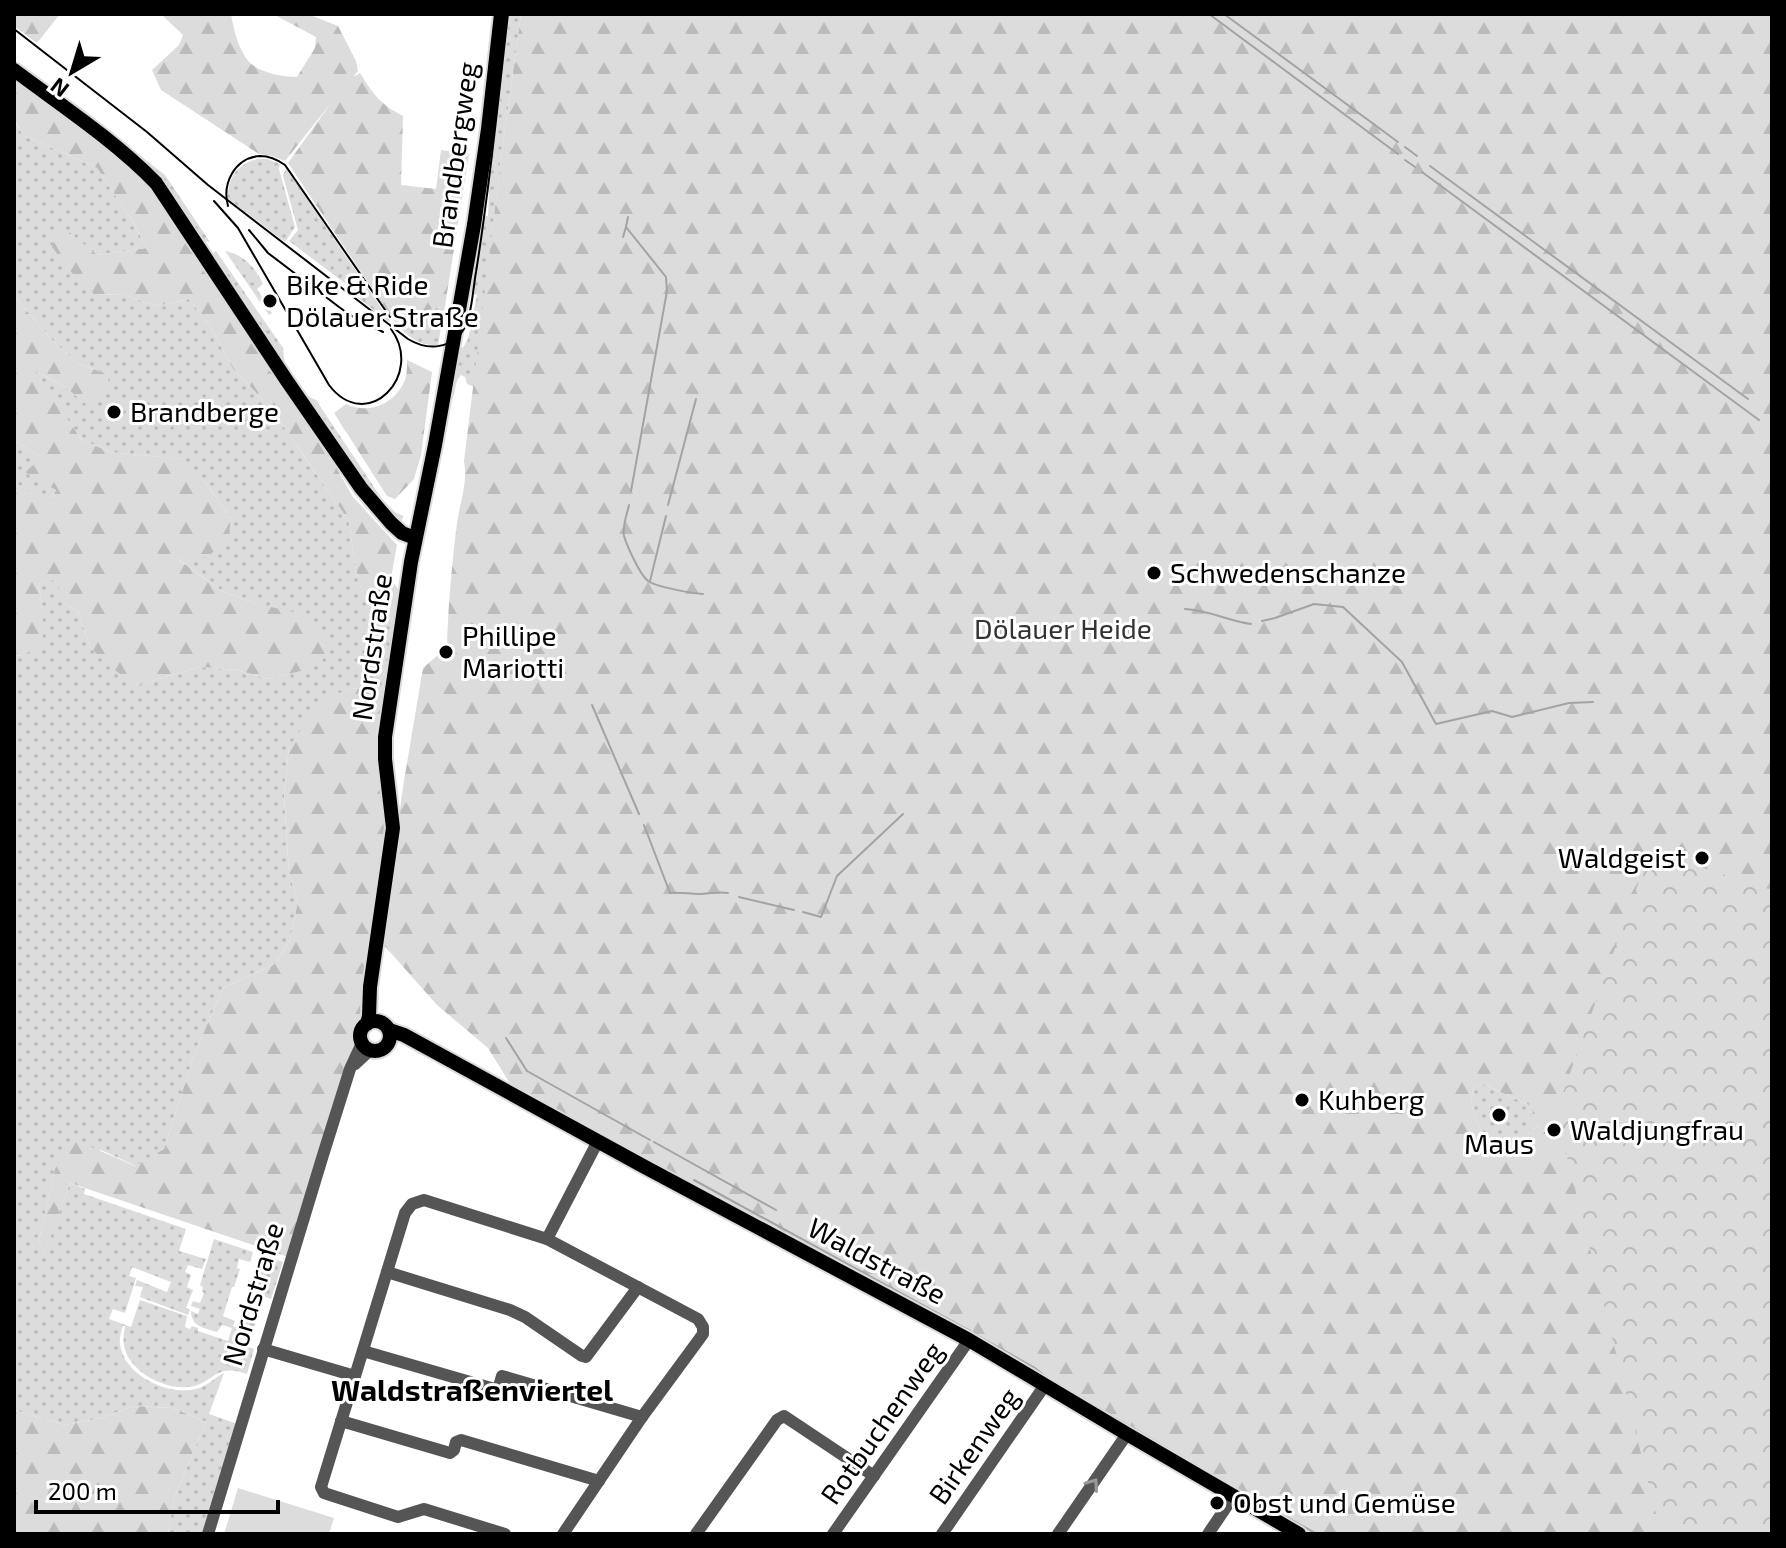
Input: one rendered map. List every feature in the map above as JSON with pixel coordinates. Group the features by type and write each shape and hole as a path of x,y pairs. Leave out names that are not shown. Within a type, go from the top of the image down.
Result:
{"main road":[{"name":"Brandbergweg","path":"415,538 474,225 501,14"},
{"path":"14,70 86,124 156,183 361,488 391,523 402,533 415,538"},
{"name":"Nordstraße","path":"366,1047 361,1032 381,1029 370,1002 370,987 393,825 385,737 415,538"},
{"path":"366,1047 380,1051 387,1046 381,1029"},
{"name":"Waldstraße","path":"381,1029 403,1042 423,1046 969,1340 1299,1534"}],"street":[{"name":"Nordstraße","path":"208,1534 350,1069 366,1047"},
{"path":"547,1239 598,1141"},
{"path":"505,1534 424,1509 398,1517 324,1493 321,1487 405,1213 412,1204 424,1200 547,1239 698,1319 703,1327 703,1334 563,1534"},
{"path":"387,1272 510,1310 586,1357 638,1287"},
{"name":"Rotbuchenweg","path":"833,1534 969,1340"},
{"path":"263,1349 355,1376"},
{"path":"363,1351 498,1390 502,1376 642,1417"},
{"name":"Birkenweg","path":"942,1534 1045,1385"},
{"path":"696,1534 777,1420 784,1416 874,1476"},
{"path":"341,1421 450,1453 456,1442 461,1440 599,1481"},
{"path":"1058,1534 1127,1434"},
{"path":"1208,1534 1233,1497"}],"green space":[{"path":"14,14 60,14 37,43 14,26"},
{"path":"161,14 231,14 239,46 249,62 265,72 291,77 297,77 315,48 316,37 273,14 308,14 338,26 356,61 358,71 353,77 360,73 378,98 403,116 401,185 436,189 441,150 469,154 445,306 412,314 389,314 288,163 331,103 285,161 259,154 161,90 152,70 179,45 183,35"},
{"path":"505,14 521,14 474,387 467,384 461,375 453,398 448,401 455,354 468,339 477,295 469,293 481,216 488,216 489,192 484,191"},
{"name":"Dölauer Heide","path":"521,14 1772,14 1772,1534 1307,1534 970,1336 511,1085 488,1048 437,1005 382,943 423,668 447,647 453,554 464,484 464,461","holes":["1483,1084 1531,1106 1533,1113 1526,1120 1532,1126 1540,1124 1507,1151 1481,1129 1473,1109 1472,1095 1474,1088"]},
{"path":"14,75 143,170 287,381 353,497 397,545 391,578 399,591 395,620 374,617 363,598 349,521 270,407 233,369 210,326 189,299 157,306 124,295 94,294 72,273 52,247 62,226 97,255 147,248 97,168 23,135 14,119"},
{"path":"14,120 23,135 97,168 147,248 97,255 94,294 124,295 157,306 189,299 210,326 233,369 270,407 349,521 363,597 374,616 395,620 384,690 348,688 289,747 284,794 289,873 298,901 290,940 275,964 223,988 194,1055 164,1149 136,1166 101,1150 55,1169 39,1240 44,1254 70,1183 85,1189 84,1194 186,1229 179,1251 206,1259 202,1269 188,1265 185,1272 191,1275 187,1287 193,1290 186,1308 190,1310 188,1315 140,1297 143,1287 135,1286 137,1280 167,1292 171,1282 132,1267 129,1276 136,1278 125,1313 113,1309 109,1319 131,1327 140,1300 187,1316 185,1327 190,1329 192,1326 228,1341 232,1328 222,1325 217,1332 199,1326 191,1311 198,1314 200,1309 191,1306 193,1301 200,1303 204,1293 200,1285 214,1239 253,1252 250,1262 239,1259 237,1268 240,1269 223,1316 235,1321 235,1327 239,1326 243,1317 256,1321 255,1326 248,1330 241,1327 240,1331 244,1333 240,1344 254,1349 247,1374 221,1372 188,1387 158,1382 132,1363 124,1345 125,1326 120,1335 120,1345 130,1366 161,1386 196,1389 224,1373 209,1414 240,1425 205,1534 168,1534 174,1498 206,1422 173,1408 134,1406 101,1418 65,1425 14,1410 14,655 23,656 43,610 38,584 56,579 67,606 78,611 90,647 137,685 201,667 237,670 269,679 301,671 257,604 222,591 177,558 231,518 207,485 181,459 109,452 81,439 33,370 64,386 87,404 107,374 77,363 52,340 14,296"},
{"path":"96,121 165,175 210,242 204,241 95,124"},
{"path":"257,159 280,164 295,227 285,242 228,199 235,173"},
{"path":"286,168 389,322 353,294 355,291 289,241 298,230 283,176"},
{"path":"216,251 283,348 285,366 212,257"},
{"path":"225,251 243,259 257,273 263,284 257,289 272,313 269,315"},
{"path":"14,296 52,340 77,363 107,374 110,387 87,405 64,386 35,371 81,439 109,452 182,459 207,485 231,518 228,542 206,557 178,559 222,591 257,604 303,614 326,644 325,657 320,663 269,679 237,670 201,667 137,685 110,667 90,647 78,611 67,606 55,580 38,584 43,610 43,642 23,656 14,655 14,482 49,503 56,490 25,472 42,458 14,440"},
{"path":"445,306 438,345 416,340 404,332 389,314 412,314"},
{"path":"407,360 432,372 421,455 414,479 395,499 387,496 334,413 346,404 372,408 388,401 405,380"},
{"path":"300,389 316,400 382,499 403,516 402,520 385,512"},
{"path":"14,440 42,458 56,489 49,504 14,482"},
{"path":"348,688 384,690 376,736 389,820 366,1015 291,1258 70,1183 44,1255 39,1240 55,1169 73,1139 135,1166 164,1149 194,1055 223,988 275,964 290,940 298,901 289,873 284,794 289,747 316,707"},
{"path":"1650,851 1772,890 1772,1534 1661,1534 1556,1112"},
{"path":"1483,1084 1531,1106 1542,1122 1508,1151 1491,1141 1481,1130 1475,1116 1472,1095 1474,1088"},
{"path":"261,1255 283,1262 271,1299 260,1295 257,1303 247,1300"},
{"path":"134,1406 173,1408 206,1422 174,1498 168,1534 14,1534 14,1410 65,1425 101,1418"},
{"path":"238,1488 334,1518 329,1534 224,1534"}],"waterway":[{"path":"1209,14 1398,154"},
{"path":"1224,14 1398,142"},
{"path":"1405,147 1417,156"},
{"path":"1405,160 1415,167"},
{"path":"1430,166 1748,399"},
{"path":"1422,172 1759,420"},
{"path":"628,217 626,227 666,277 667,291 631,491"},
{"path":"623,237 626,227"},
{"path":"668,505 696,399"},
{"path":"629,505 624,536 645,578 658,585 703,594"},
{"path":"650,581 666,516"},
{"path":"1262,621 1314,604 1343,607 1402,662 1436,724 1492,711 1512,717 1569,703 1593,702"},
{"path":"1185,609 1251,624"},
{"path":"592,705 639,814"},
{"path":"803,912 821,917 837,876 903,814"},
{"path":"644,825 670,893 728,893"},
{"path":"739,897 794,910"},
{"path":"506,1038 527,1071 650,1140"},
{"path":"654,1142 776,1210"},
{"path":"694,1180 970,1331"},
{"path":"973,1333 1046,1377"},
{"path":"1053,1381 1129,1426"},
{"path":"1135,1429 1235,1489"},
{"path":"1245,1494 1317,1534"}],"tram line":[{"path":"14,29 147,132 208,185 408,339 422,345 436,346 450,342 462,332 470,311 490,175 508,14"},
{"path":"228,206 229,181 243,162 263,156 285,165 390,317"},
{"path":"214,201 238,228 329,385 344,399 360,404 374,401 387,393 396,380 401,364 400,347 391,329"},
{"path":"249,230 268,253 350,315 383,332"}],"place":[{"name":"Bike & Ride Dölauer Straße","path":"270,301"},
{"name":"Brandberge","path":"114,412"},
{"name":"Schwedenschanze","path":"1154,573"},
{"name":"Phillipe Mariotti","path":"446,652"},
{"name":"Waldgeist","path":"1702,858"},
{"name":"Kuhberg","path":"1302,1100"},
{"name":"Maus","path":"1499,1115"},
{"name":"Waldjungfrau","path":"1554,1130"},
{"name":"Obst und Gemüse","path":"1217,1503"}],"district":[{"name":"Waldstraßenviertel","path":"472,1391"}]}
